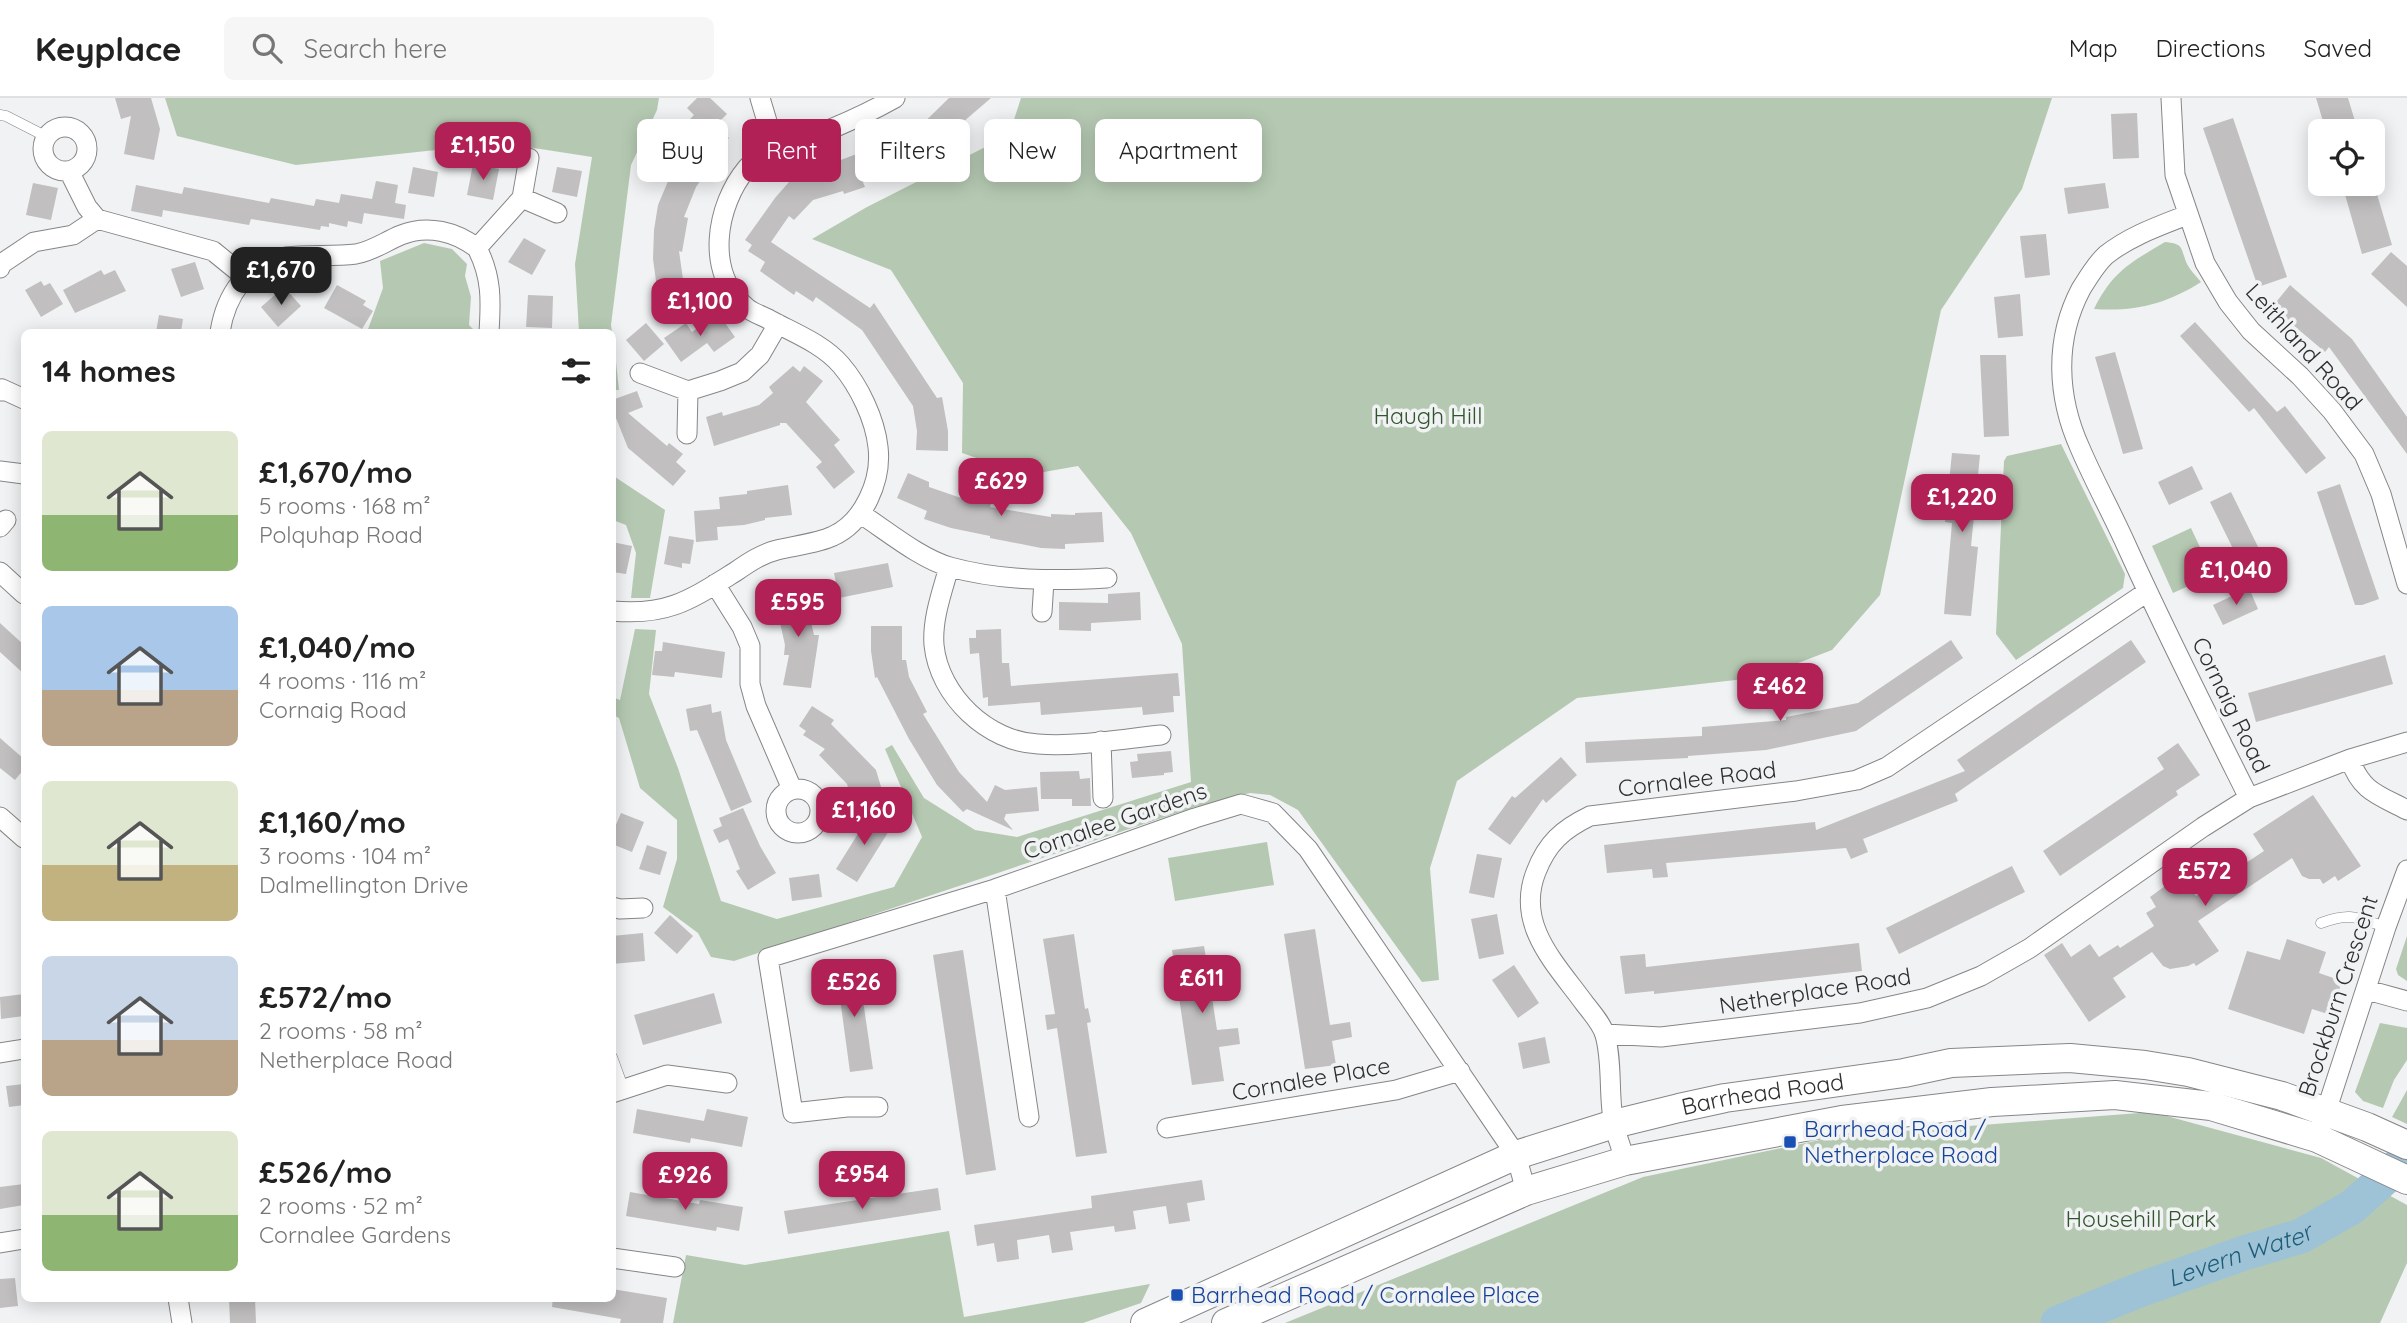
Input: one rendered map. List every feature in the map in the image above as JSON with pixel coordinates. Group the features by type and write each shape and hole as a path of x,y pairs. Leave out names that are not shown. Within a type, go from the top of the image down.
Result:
{"main road":[{"name":"Barrhead Road","path":"1145,1323 1516,1155 1614,1125 1726,1098 1904,1073 1951,1063 2070,1058 2188,1072 2269,1092 2326,1111 2407,1145"},
{"name":"Barrhead Road","path":"1226,1323 1526,1191 1625,1161 1842,1120 1992,1102 2087,1095 2155,1098 2211,1106 2317,1138 2407,1180"}],"street":[{"path":"760,98 766,119"},
{"path":"841,124 894,98"},
{"name":"Leithland Road","path":"2171,98 2175,175 2205,263 2228,302 2251,331 2300,376 2332,411 2364,454 2381,494 2407,584"},
{"path":"61,126 73,127 83,134 88,145 80,166 69,171 57,170 48,163 43,152 51,131 61,126"},
{"path":"477,248 522,198 529,158"},
{"path":"69,171 87,207 97,219 213,251 245,277"},
{"path":"616,611 639,613 684,603 764,553 834,536 861,514 873,485 878,448 864,404 853,381 839,363 817,345 747,308 735,295 727,280 721,260 719,236 722,215 742,175"},
{"path":"522,198 557,213"},
{"name":"Cornaig Road","path":"2187,215 2140,233 2105,256 2087,279 2072,306 2065,328 2062,391 2074,434 2147,592 2249,798"},
{"path":"0,268 1,264 34,242 73,235 97,219"},
{"path":"220,329 223,313 233,291 245,277 267,263 286,257 357,254 370,251 405,233 424,230 462,237 477,248 486,265 491,285 489,329"},
{"path":"640,373 688,391 742,372 760,355 778,324"},
{"path":"1,385 21,397"},
{"path":"687,434 688,391"},
{"path":"0,471 21,474"},
{"path":"861,514 923,554 949,567 1044,581 1107,578"},
{"path":"949,567 935,621 934,646 943,677 968,714 1007,738 1037,745 1161,735"},
{"path":"0,572 21,591"},
{"path":"1042,612 1044,581"},
{"path":"715,584 742,627 750,646 750,684 755,706 792,789"},
{"name":"Cornalee Road","path":"1625,1161 1614,1125 1605,1034 1534,929 1530,900 1534,875 1545,851 1569,826 1590,816 1796,791 1857,780 1887,767 2147,592"},
{"path":"1101,741 1103,798"},
{"path":"2407,742 2350,759 2356,776 2372,792 2407,810"},
{"name":"Netherplace Road","path":"1605,1034 1674,1035 1860,1013 1927,998 1981,976 2030,948 2249,798 2350,759"},
{"name":"Cornalee Gardens","path":"877,1107 847,1107 793,1113 768,958 995,889 1241,804 1273,813 1308,849 1516,1155 1526,1191"},
{"path":"0,817 21,835"},
{"name":"Brockburn Crescent","path":"2317,1138 2407,870"},
{"path":"995,889 1029,1116"},
{"path":"616,908 643,908"},
{"path":"2367,990 2407,1000"},
{"path":"0,1053 21,1050"},
{"name":"Cornalee Place","path":"1167,1128 1396,1090 1460,1071"},
{"path":"618,1092 667,1074 727,1083"},
{"path":"0,1242 21,1238"},
{"path":"616,1259 675,1267"},
{"path":"179,1302 182,1323"}],"lane":[{"path":"0,114 47,137"},
{"path":"2321,923 2341,916 2352,916 2386,928"}],"green space":[{"path":"165,98 659,98 653,119 637,119 637,152 631,165 612,329 579,329 575,264 592,157 501,143 296,165 177,136"},
{"name":"Haugh Hill","path":"1021,98 2052,98 2022,189 1941,310 1880,595 1832,650 1762,677 1577,698 1457,781 1430,868 1439,980 1422,982 1298,810 1270,795 1250,793 1195,807 734,961 711,957 698,933 663,907 677,859 677,820 640,788 619,718 616,716 616,698 620,700 635,629 656,630 649,694 678,768 721,901 777,919 894,887 922,837 885,749 892,745 924,798 975,830 1017,837 1191,782 1182,644 1131,533 1078,466 1027,475 962,453 963,383 891,270 812,239 916,182 970,182 970,155 984,148 984,182 1081,182 1081,119 1014,119"},
{"path":"2165,242 2181,248 2188,266 2201,282 2176,296 2150,305 2094,309 2108,285 2124,269"},
{"path":"424,243 452,249 467,264 465,276 471,297 469,325 473,329 368,329 383,288 380,261"},
{"path":"616,362 619,390 616,390"},
{"path":"2061,444 2125,574 2123,588 2016,660 1996,634 2004,461 2007,456"},
{"path":"616,478 665,510 650,598 631,598 636,553 626,525 616,521"},
{"path":"2191,528 2213,575 2173,593 2152,546"},
{"path":"1267,842 1274,885 1175,901 1168,858"},
{"path":"2407,936 2407,981 2398,975 2396,969"},
{"path":"2380,1023 2407,1028 2407,1060 2394,1080 2383,1108 2363,1101 2355,1092"},
{"path":"2407,1090 2407,1124 2392,1117"},
{"name":"Househill Park","path":"2152,1112 2321,1158 2407,1205 2407,1263 2380,1323 1285,1323 1643,1177 1839,1136"},
{"path":"949,1231 964,1317 1150,1284 1141,1303 1083,1323 673,1323 686,1255 745,1265"}],"building":[{"path":"115,98 151,98 160,129 154,160 124,154 131,116 121,119"},
{"path":"697,98 710,98 727,114 722,119 690,119 694,115 687,108"},
{"path":"949,98 991,98 967,119 928,119"},
{"path":"2316,98 2348,98 2354,119 2322,119"},
{"path":"2137,113 2139,158 2113,159 2111,114"},
{"path":"2233,118 2287,277 2258,287 2203,128"},
{"path":"855,155 855,182 863,182 865,187 813,200 794,220 789,216 771,242 870,308 874,303 937,398 942,397 948,431 948,451 916,450 917,431 913,406 862,330 816,297 813,302 796,291 794,295 760,271 765,262 748,251 752,245 745,240 789,182 841,182 841,160"},
{"path":"473,164 499,169 493,200 467,195"},
{"path":"413,167 438,172 434,197 408,193"},
{"path":"557,167 582,171 577,197 552,192"},
{"path":"376,181 398,185 395,203 406,205 404,219 364,213 362,224 348,221 347,227 329,223 329,227 321,226 320,230 251,219 249,225 163,210 162,217 131,211 136,185 182,194 184,187 269,203 271,198 314,206 316,199 339,203 341,194 372,199"},
{"path":"668,182 699,182 684,217 688,218 682,252 679,251 685,293 658,296 653,259 658,205"},
{"path":"33,183 58,188 51,220 26,215"},
{"path":"2105,183 2109,208 2068,214 2064,188"},
{"path":"2345,196 2378,196 2392,245 2362,254"},
{"path":"2046,234 2050,275 2025,278 2020,236"},
{"path":"524,238 546,250 532,275 508,262"},
{"path":"2391,252 2407,266 2407,307 2371,274"},
{"path":"195,262 204,289 181,297 171,269"},
{"path":"101,270 104,275 115,270 126,291 75,313 63,290"},
{"path":"41,281 44,286 50,283 63,304 41,317 25,290"},
{"path":"337,285 366,301 363,305 373,311 362,329 324,308"},
{"path":"2290,285 2352,339 2407,417 2407,454 2329,347 2325,352 2272,307"},
{"path":"284,287 301,306 278,327 261,307"},
{"path":"2020,294 2023,336 1998,338 1994,297"},
{"path":"528,295 553,296 552,328 526,327"},
{"path":"718,313 735,337 714,352 707,343 681,362 664,338 686,323 692,332"},
{"path":"159,315 183,319 181,329 157,329"},
{"path":"2195,322 2277,412 2285,406 2326,458 2306,474 2254,408 2249,412 2180,336"},
{"path":"646,323 664,344 644,361 626,340"},
{"path":"2115,352 2143,449 2123,454 2095,357"},
{"path":"1980,355 2006,355 2009,436 1984,437"},
{"path":"793,366 800,372 804,366 823,381 806,402 840,440 834,445 855,472 834,489 816,467 822,462 786,423 714,446 706,417 722,412 723,416 759,405 773,393 769,387"},
{"path":"637,391 643,407 628,413 667,446 669,443 683,454 676,462 686,471 673,486 628,448 616,418 616,399"},
{"path":"1952,453 1980,455 1971,546 1978,547 1971,616 1944,614 1952,523 1945,522"},
{"path":"2192,466 2203,489 2169,505 2158,482"},
{"path":"908,473 929,482 929,487 964,499 966,490 993,496 990,507 1051,517 1051,514 1102,512 1104,542 1065,544 1065,549 1041,548 990,538 924,519 927,511 897,498"},
{"path":"2340,484 2379,599 2362,605 2355,605 2317,492"},
{"path":"788,485 792,515 765,518 744,525 717,527 718,540 696,542 694,511 720,509 719,497"},
{"path":"2231,492 2266,563 2245,573 2210,502"},
{"path":"669,536 694,540 690,564 682,563 682,568 664,564"},
{"path":"616,543 632,546 626,574 616,573"},
{"path":"888,563 893,587 839,598 834,573"},
{"path":"803,588 814,635 819,635 811,688 783,685 789,655 784,655 785,645 779,618 782,617 777,594"},
{"path":"2249,588 2258,609 2223,625 2213,605"},
{"path":"1140,592 1141,620 1091,623 1091,631 1059,630 1059,602 1108,603 1108,594"},
{"path":"0,623 21,642 21,671 0,652"},
{"path":"871,626 902,626 902,660 906,660 909,677 927,712 923,714 959,772 987,802 995,785 1005,790 1037,787 1039,811 1006,814 1004,819 1013,830 967,809 963,812 937,785 909,739 877,677 875,678"},
{"path":"1001,629 1002,663 1009,663 1011,686 1178,673 1180,696 1173,696 1174,712 1143,715 1142,707 1041,715 1040,702 988,706 988,697 983,698 979,653 970,654 969,638 976,638 976,630"},
{"path":"1951,640 1963,658 1856,731 1766,750 1688,758 1586,763 1585,742 1702,736 1702,727 1786,720 1786,717 1858,703"},
{"path":"2131,640 2146,662 1955,794 1958,801 1863,839 1868,852 1851,859 1846,848 1666,863 1668,877 1653,878 1652,869 1607,873 1604,845 1815,822 1816,830 1965,771 1957,760"},
{"path":"663,642 725,652 722,678 675,672 674,677 652,675 655,651 662,651"},
{"path":"2385,655 2393,684 2256,722 2248,693"},
{"path":"711,704 712,713 721,711 726,740 752,802 731,811 697,730 690,731 686,709"},
{"path":"812,706 834,720 831,724 876,770 884,797 854,807 847,784 819,755 825,749 803,735 806,731 799,726"},
{"path":"0,738 21,756 21,773 15,780 0,768"},
{"path":"2178,743 2200,775 2176,791 2178,795 2060,876 2043,851 2164,769 2157,758"},
{"path":"1171,751 1173,772 1132,778 1130,762 1138,761 1137,754"},
{"path":"1561,757 1577,775 1546,803 1543,799 1510,845 1488,829 1512,796 1515,798"},
{"path":"1079,771 1080,779 1090,778 1091,806 1072,806 1072,799 1041,799 1040,772"},
{"path":"2313,795 2361,866 2338,881 2335,876 2323,884 2320,879 2302,876 2292,858 2198,921 2219,951 2196,966 2194,963 2170,969 2163,966 2152,952 2113,978 2126,997 2089,1022 2044,955 2062,943 2071,957 2090,944 2099,957 2118,945 2120,948 2154,926 2146,913 2156,907 2150,897 2172,881 2178,891 2188,884 2196,896 2264,851 2253,834"},
{"path":"743,808 776,873 748,890 736,871 740,869 728,839 719,843 713,830 722,826 719,818"},
{"path":"621,813 644,822 632,852 616,846 616,825"},
{"path":"871,813 892,826 857,882 836,869"},
{"path":"647,845 667,852 660,875 639,869"},
{"path":"1477,854 1502,858 1494,898 1469,893"},
{"path":"2012,866 2025,892 1899,954 1886,928"},
{"path":"819,874 822,897 792,901 789,878"},
{"path":"1497,914 1504,954 1479,959 1471,919"},
{"path":"670,915 693,936 677,954 654,933"},
{"path":"1315,929 1330,1025 1350,1022 1352,1037 1332,1041 1336,1065 1305,1069 1284,934"},
{"path":"643,933 645,961 616,964 616,936"},
{"path":"1074,934 1085,1009 1088,1008 1091,1022 1087,1023 1107,1153 1076,1157 1057,1028 1047,1030 1045,1015 1055,1014 1043,939"},
{"path":"2287,939 2326,952 2319,973 2342,981 2331,1015 2312,1009 2304,1034 2228,1009 2247,951 2280,960"},
{"path":"1859,943 1862,971 1654,994 1654,991 1625,994 1620,956 1645,954 1646,967"},
{"path":"1204,946 1209,976 1230,973 1232,988 1211,991 1217,1030 1238,1028 1240,1044 1219,1047 1224,1081 1192,1085 1172,950"},
{"path":"963,950 996,1170 966,1175 933,955"},
{"path":"1514,965 1539,1003 1518,1018 1492,980"},
{"path":"858,966 873,1069 850,1072 836,969"},
{"path":"714,993 722,1023 643,1045 634,1015"},
{"path":"21,994 21,1016 1,1019 0,997"},
{"path":"1545,1037 1550,1063 1523,1069 1518,1043"},
{"path":"21,1084 21,1105 9,1107 6,1086"},
{"path":"637,1109 704,1121 707,1109 748,1117 742,1147 691,1138 690,1143 633,1133"},
{"path":"1202,1180 1205,1200 1187,1203 1190,1221 1169,1224 1166,1206 1133,1211 1136,1229 1115,1232 1114,1226 1070,1232 1073,1250 1052,1253 1049,1235 1017,1240 1019,1259 997,1262 994,1243 977,1246 974,1225 1092,1208 1091,1196"},
{"path":"21,1184 21,1206 0,1209 0,1187"},
{"path":"938,1188 941,1210 788,1234 784,1211"},
{"path":"630,1192 699,1204 700,1200 743,1207 739,1231 717,1227 716,1231 626,1216"},
{"path":"15,1278 18,1306 0,1308 0,1279"},
{"path":"616,1290 667,1298 663,1323 620,1323 621,1319 552,1307 553,1302 616,1302"},
{"path":"229,1302 255,1302 256,1323 230,1323"}],"waterway":[{"name":"Levern Water","path":"2058,1323 2139,1290 2301,1236 2352,1207 2407,1158"}],"place":[{"name":"Barrhead Road / Netherplace Road","path":"1790,1142"},
{"name":"Barrhead Road / Cornalee Place","path":"1177,1295"}]}
